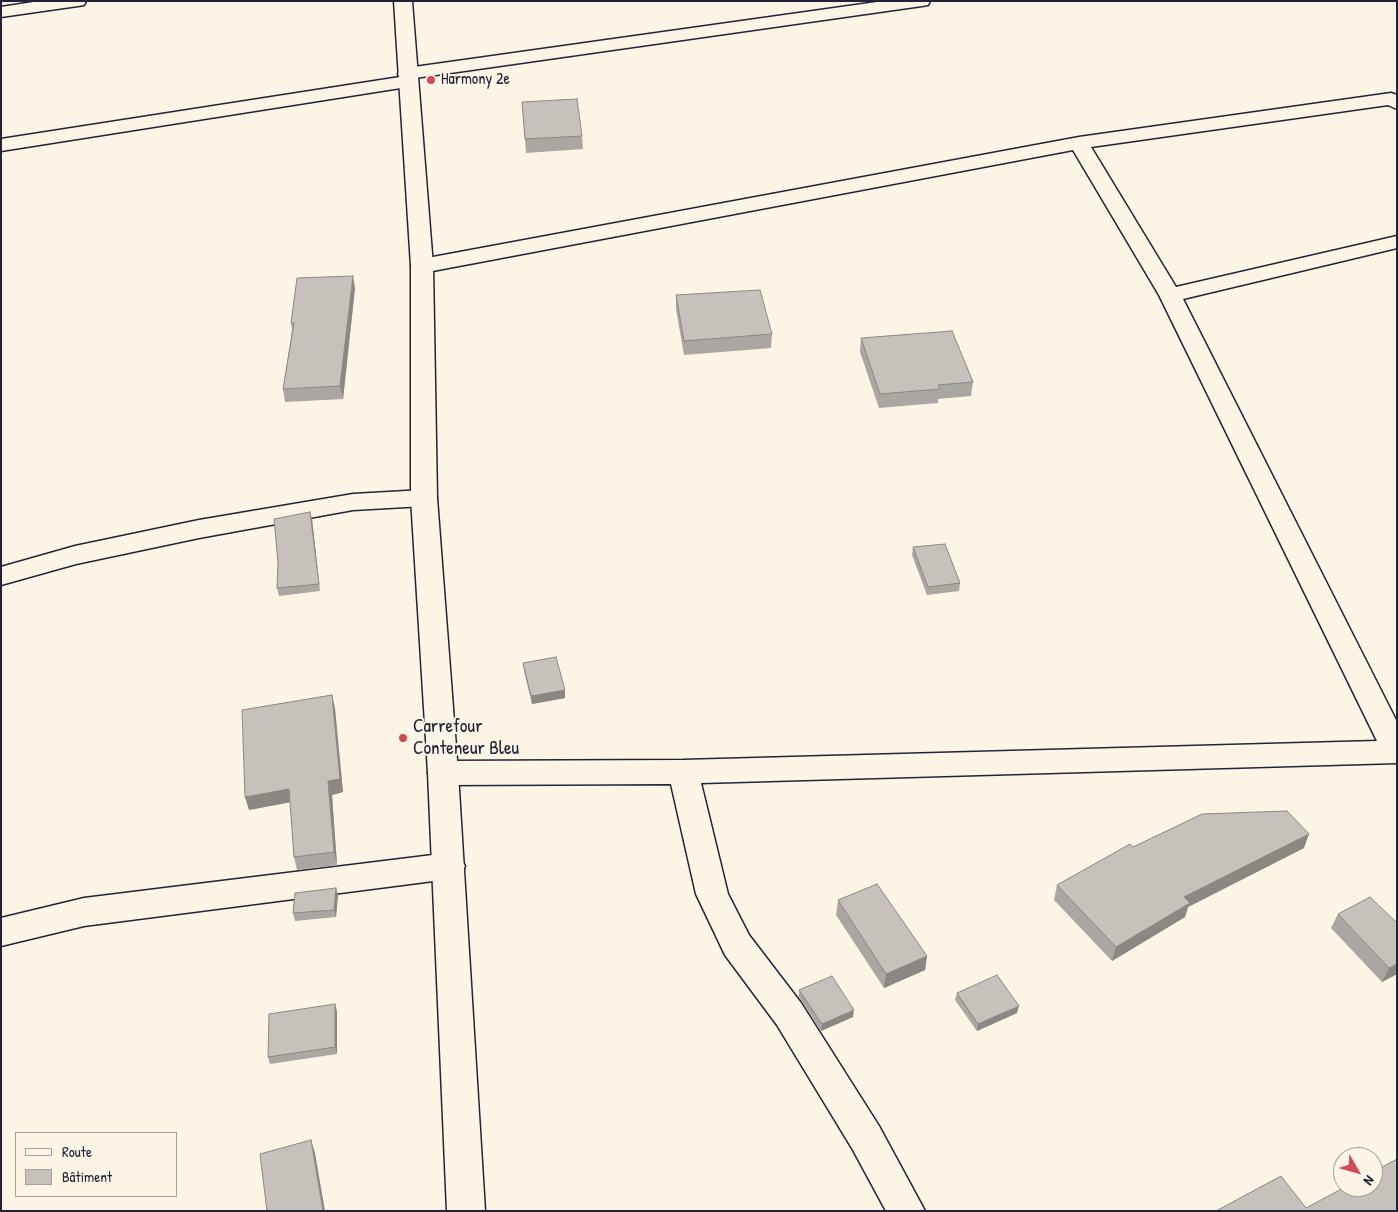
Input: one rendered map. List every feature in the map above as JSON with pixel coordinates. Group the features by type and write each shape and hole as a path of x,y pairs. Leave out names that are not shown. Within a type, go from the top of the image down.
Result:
{"street":[{"path":"1,12 78,1"},
{"path":"403,1 407,78 422,266 424,498 444,773 466,1211"},
{"path":"1,145 407,78 922,1"},
{"path":"422,266 1079,143 1390,99 1397,103"},
{"path":"444,773 682,772 1397,752 1170,295 1079,143"},
{"path":"1170,295 1397,242"},
{"path":"1,576 75,555 199,529 353,502 424,498"},
{"path":"682,772 712,894 737,944 789,1014 866,1138 906,1211"},
{"path":"1,932 84,912 449,866"}],"building":[{"path":"577,99 582,136 525,139 522,102"},
{"path":"353,276 340,386 283,389 294,323 291,323 297,278"},
{"path":"760,290 772,334 684,341 676,295"},
{"path":"952,331 973,382 938,385 940,389 880,394 861,338"},
{"path":"310,512 319,584 277,588 278,562 274,519"},
{"path":"945,544 960,583 928,587 913,547"},
{"path":"556,657 565,690 531,696 523,663"},
{"path":"332,695 340,779 328,781 334,852 294,857 289,789 245,797 242,710"},
{"path":"1287,811 1309,834 1184,897 1190,903 1116,947 1057,885 1130,844 1133,847 1202,814"},
{"path":"877,884 927,956 886,974 838,900"},
{"path":"336,888 334,910 293,913 295,893"},
{"path":"1370,897 1397,923 1397,964 1389,968 1338,914"},
{"path":"997,975 1019,1006 978,1024 957,993"},
{"path":"832,976 854,1010 822,1024 799,990"},
{"path":"335,1004 335,1047 268,1057 269,1014"},
{"path":"311,1140 323,1211 267,1211 260,1154"},
{"path":"1397,1159 1397,1211 1216,1211 1281,1176 1306,1208 1333,1193 1333,1197 1383,1197 1383,1167"}],"place":[{"name":"Harmony 2e","path":"431,80"},
{"name":"Carrefour Conteneur Bleu","path":"403,738"}]}
